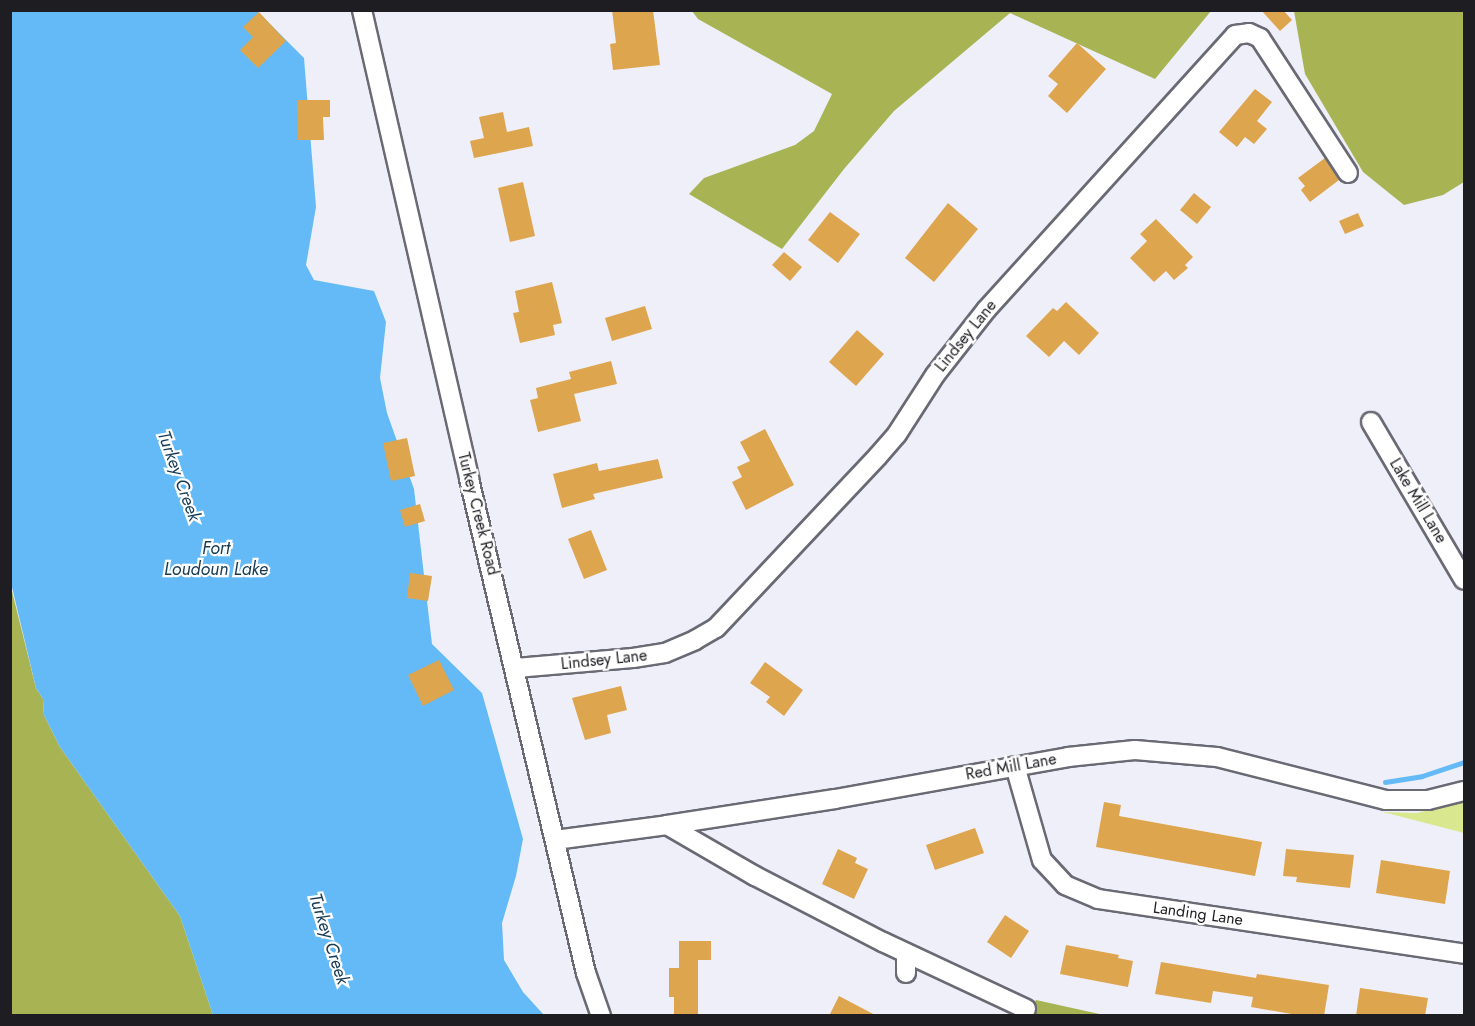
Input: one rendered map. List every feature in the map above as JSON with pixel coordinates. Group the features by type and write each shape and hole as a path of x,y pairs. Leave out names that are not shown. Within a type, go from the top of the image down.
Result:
{"street":[{"name":"Turkey Creek Road","path":"362,10 469,479 516,668 586,974 601,1016"},
{"name":"Lindsey Lane","path":"516,668 665,653 716,628 878,456 897,434 935,375 986,310 1235,35 1249,33 1260,38 1348,173"},
{"name":"Lake Mill Lane","path":"1371,422 1464,580"},
{"name":"Red Mill Lane","path":"555,840 667,825 1068,757 1135,750 1217,757 1386,800 1428,800 1464,791"},
{"name":"Landing Lane","path":"1015,766 1042,860 1065,885 1098,899 1464,954"},
{"path":"667,825 755,876 906,953 1026,1009"},
{"path":"906,953 906,973"}],"green space":[{"path":"692,11 1211,11 1155,79 1010,13 894,111 844,169 782,249 689,194 704,178 795,145 814,131 832,94 698,19"},
{"path":"1294,11 1464,11 1464,182 1443,195 1404,205 1363,172 1305,74"},
{"path":"10,583 36,688 43,699 44,715 60,747 180,916 213,1015 11,1015"},
{"path":"1464,801 1464,833 1383,812 1417,813"},
{"path":"1036,1000 1104,1015 1029,1016"}],"water":[{"name":"Fort Loudoun Lake","path":"10,11 257,11 304,58 316,207 306,265 314,280 374,291 386,322 380,378 387,413 414,489 432,644 482,693 523,839 516,876 502,923 504,960 523,992 544,1015 213,1015 180,916 60,747 44,715 43,699 36,688 11,583"}],"building":[{"path":"612,10 653,10 660,65 613,70 610,44 616,43"},
{"path":"1261,10 1283,10 1292,20 1280,31"},
{"path":"259,12 286,41 258,68 240,50 253,37 243,27"},
{"path":"1077,43 1106,69 1067,113 1048,96 1058,84 1048,76"},
{"path":"1255,89 1272,102 1257,121 1267,129 1254,144 1245,137 1237,147 1219,132"},
{"path":"297,100 330,100 330,117 323,117 324,140 298,140"},
{"path":"503,112 507,132 529,127 533,146 474,158 470,141 484,138 479,117"},
{"path":"1325,158 1339,180 1310,202 1301,190 1305,186 1298,178"},
{"path":"523,182 535,236 510,242 498,188"},
{"path":"1194,193 1211,207 1197,224 1180,210"},
{"path":"948,203 978,229 934,282 905,258"},
{"path":"830,212 860,234 838,263 808,240"},
{"path":"1358,213 1364,226 1345,234 1339,221"},
{"path":"1156,219 1193,257 1185,265 1188,268 1174,280 1166,271 1154,282 1130,258 1147,241 1140,234"},
{"path":"784,252 802,267 790,281 772,265"},
{"path":"552,282 562,323 553,325 555,335 520,343 513,313 519,312 515,291"},
{"path":"1066,302 1099,333 1079,355 1064,341 1049,357 1026,336 1053,308 1057,311"},
{"path":"645,306 652,329 612,341 605,318"},
{"path":"857,330 884,354 856,386 829,362"},
{"path":"611,361 617,384 574,394 581,421 538,432 530,400 538,398 536,388 571,379 569,372"},
{"path":"765,429 794,485 746,510 732,482 742,477 737,467 750,461 740,442"},
{"path":"407,438 415,476 391,481 383,443"},
{"path":"658,459 663,478 593,494 595,499 562,508 553,474 597,463 599,471"},
{"path":"420,504 425,521 405,527 400,510"},
{"path":"591,530 607,570 584,579 568,539"},
{"path":"410,573 432,576 428,601 407,598"},
{"path":"439,660 454,690 423,706 408,675"},
{"path":"765,662 803,690 784,716 766,702 770,697 750,683"},
{"path":"621,686 627,710 607,715 611,733 585,740 572,698"},
{"path":"1104,802 1121,805 1119,816 1262,842 1255,876 1096,847"},
{"path":"975,828 984,853 935,870 926,845"},
{"path":"838,849 857,858 855,863 868,869 854,899 822,884"},
{"path":"1286,849 1354,855 1350,888 1296,882 1297,877 1283,876"},
{"path":"1381,860 1450,871 1445,904 1376,893"},
{"path":"1005,915 1029,931 1011,958 987,942"},
{"path":"679,941 711,941 711,960 698,960 698,1016 674,1016 674,997 669,997 669,968 679,968"},
{"path":"1066,945 1119,955 1118,958 1133,961 1128,987 1060,974"},
{"path":"1161,962 1256,978 1257,974 1329,985 1324,1016 1303,1016 1251,1007 1253,997 1213,991 1211,1003 1155,994"},
{"path":"1360,988 1428,998 1425,1016 1356,1016"},
{"path":"839,996 877,1016 829,1016"}],"waterway":[{"path":"1385,782 1422,776 1464,762"}],"water label":[{"name":"Turkey Creek","path":"179,476"},
{"name":"Turkey Creek","path":"329,939"}]}
